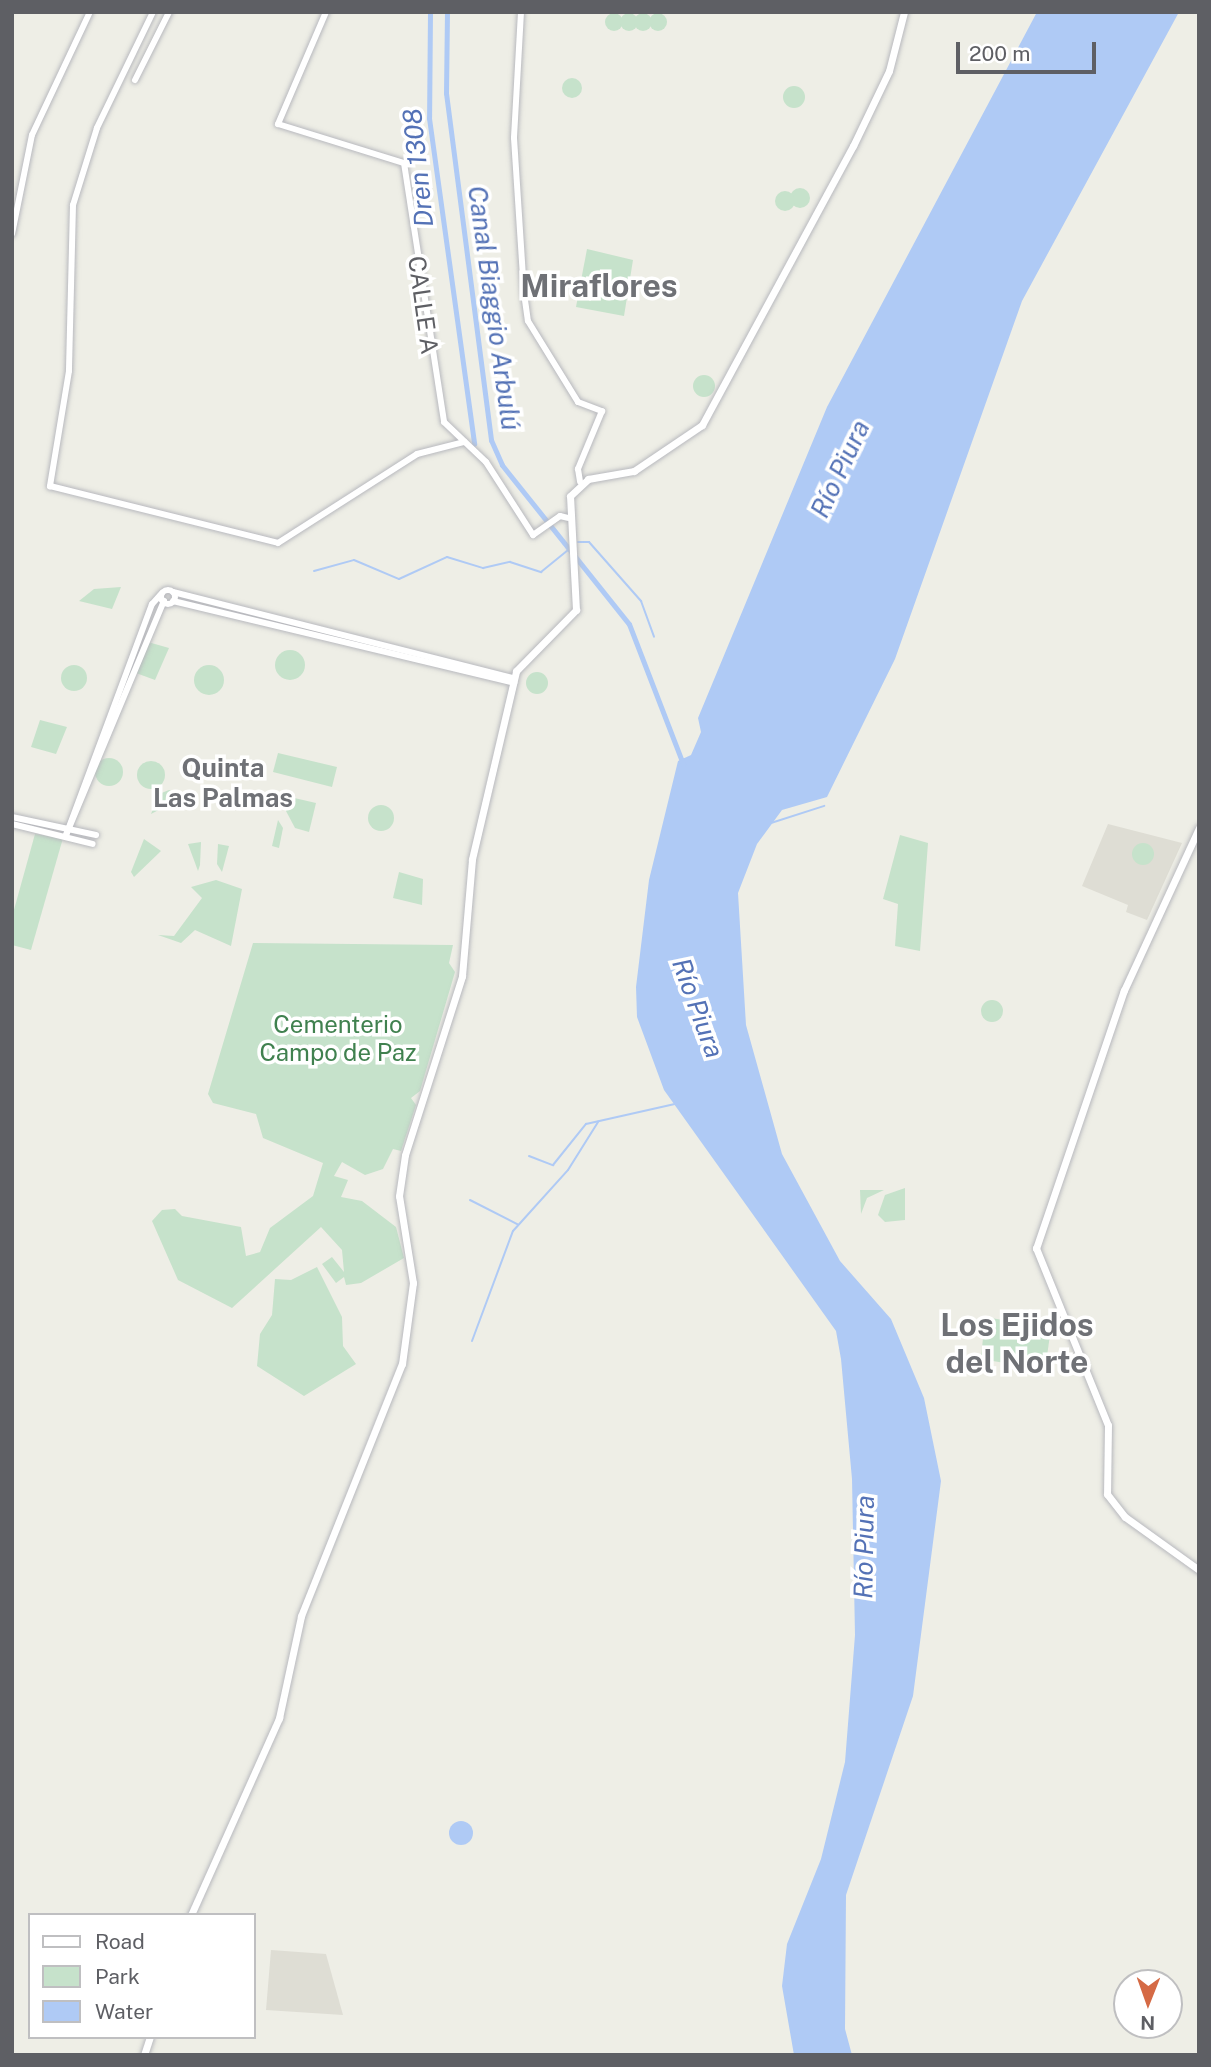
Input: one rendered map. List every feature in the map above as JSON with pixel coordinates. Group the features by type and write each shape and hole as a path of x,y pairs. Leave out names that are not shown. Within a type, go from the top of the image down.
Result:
{"main road":[{"path":"192,1913 279,1718 301,1616 402,1364 414,1283 400,1196 403,1165 462,976 471,859 514,680 523,658 572,615 576,586 568,517 570,496 580,482 634,471 702,425 853,146 889,71 904,12"},
{"path":"1199,828 1124,990 1036,1248 1108,1424 1107,1494 1125,1517 1199,1570"}],"street":[{"path":"12,233 29,143 90,12"},
{"path":"153,12 97,128 70,223 69,371 50,486 278,544 417,454 463,441"},
{"path":"135,80 169,12"},
{"name":"CALLE A","path":"326,12 278,124 404,163 439,407 463,441 490,467 533,535 542,533 554,521 568,517"},
{"path":"521,12 514,148 524,293 528,321 578,402 602,411 578,469 580,482"},
{"path":"66,835 152,604 173,592 514,680"},
{"path":"173,592 173,601"},
{"path":"163,597 514,680"},
{"path":"12,817 96,835"},
{"path":"12,824 66,835 93,844"}],"shaded area":[{"path":"1108,824 1182,843 1147,920 1126,912 1128,905 1082,886"},
{"path":"271,1950 326,1954 343,2015 266,2010"}],"green space":[{"path":"614,13 620,16 623,22 620,28 614,31 608,28 605,22 608,16"},
{"path":"629,13 635,16 638,22 635,28 629,31 623,28 620,22 623,16"},
{"path":"643,13 649,16 652,22 649,28 643,31 637,28 634,22 637,16"},
{"path":"658,13 664,16 667,22 664,28 658,31 652,28 649,22 652,16"},
{"path":"572,78 579,81 582,88 579,95 572,98 565,95 562,88 565,81"},
{"path":"794,86 804,93 805,97 798,107 794,108 784,101 783,97 790,87"},
{"path":"800,188 807,191 810,198 807,205 800,208 793,205 790,198 793,191"},
{"path":"785,191 792,194 795,201 792,208 785,211 778,208 775,201 778,194"},
{"path":"587,249 633,260 624,316 576,307"},
{"path":"704,375 714,382 715,386 708,396 704,397 694,390 693,386 700,376"},
{"path":"121,587 112,609 79,601 94,589"},
{"path":"148,642 169,648 155,680 136,673"},
{"path":"290,650 301,654 305,665 301,676 290,680 279,676 275,665 279,654"},
{"path":"74,665 83,669 87,678 83,687 74,691 65,687 61,678 65,669"},
{"path":"209,665 219,670 224,680 219,690 209,695 199,690 194,680 199,670"},
{"path":"537,672 545,675 548,683 545,691 537,694 529,691 526,683 529,675"},
{"path":"40,720 67,727 56,754 31,747"},
{"path":"278,753 337,767 332,787 273,772"},
{"path":"109,758 119,762 123,772 119,782 109,786 99,782 95,772 99,762"},
{"path":"151,761 161,765 165,775 161,785 151,789 141,785 137,775 141,765"},
{"path":"169,790 187,795 151,814 159,794"},
{"path":"290,797 316,803 309,832 295,828 286,811"},
{"path":"381,805 390,809 394,818 390,827 381,831 372,827 368,818 372,809"},
{"path":"278,820 283,828 279,848 272,846"},
{"path":"35,834 63,838 31,950 12,945 12,917"},
{"path":"900,835 928,843 920,951 895,946 898,904 883,899"},
{"path":"144,839 161,851 134,877 131,872"},
{"path":"201,842 200,865 198,871 188,844"},
{"path":"1143,843 1153,850 1154,854 1147,864 1143,865 1133,858 1132,854 1139,844"},
{"path":"218,844 229,846 222,872 217,864"},
{"path":"399,872 423,879 422,905 393,898"},
{"path":"216,880 242,889 231,946 195,930 181,943 158,935 174,936 202,898 191,887"},
{"name":"Cementerio Campo de Paz","path":"253,943 453,945 449,963 455,972 420,1091 411,1098 416,1105 401,1151 393,1149 383,1169 365,1175 342,1162 334,1176 348,1180 341,1197 362,1201 396,1227 404,1258 361,1283 346,1285 344,1277 336,1283 322,1264 332,1257 344,1272 342,1250 321,1227 232,1308 178,1280 152,1221 162,1210 175,1209 182,1216 241,1227 246,1256 260,1252 270,1228 313,1196 323,1163 263,1138 256,1114 213,1103 208,1094"},
{"path":"992,1000 1000,1003 1003,1011 1000,1019 992,1022 984,1019 981,1011 984,1003"},
{"path":"905,1188 905,1220 885,1222 878,1215 885,1195"},
{"path":"860,1190 884,1190 867,1198 861,1214"},
{"path":"317,1267 342,1317 343,1346 356,1364 304,1396 257,1366 260,1334 272,1315 275,1279 291,1280"},
{"path":"985,1317 1051,1328 1045,1370 981,1359"}],"water":[{"name":"Río Piura","path":"1037,12 1179,12 1022,301 895,659 827,797 782,810 757,844 738,893 746,1025 782,1154 840,1261 891,1319 924,1398 941,1481 913,1696 846,1895 845,2029 852,2055 794,2055 782,1986 787,1944 821,1859 845,1762 855,1635 852,1479 841,1359 836,1331 664,1090 637,1017 636,987 649,880 678,761 691,755 701,732 698,718 827,407"},
{"path":"461,1821 469,1825 473,1833 469,1841 461,1845 453,1841 449,1833 453,1825"}],"waterway":[{"name":"Dren 1308","path":"430,12 429,118 474,444"},
{"name":"Canal Biaggio Arbulú","path":"447,12 446,93 491,440 502,465 629,624 683,764"},
{"path":"578,542 589,542 641,601 654,637"},
{"path":"314,571 354,560 399,579 447,557 483,568 510,562 541,572 569,549"},
{"path":"771,823 824,806"},
{"path":"529,1156 553,1165 586,1124 675,1104"},
{"path":"472,1341 513,1231 568,1170 598,1122"},
{"path":"470,1200 517,1224"}],"district":[{"name":"Miraflores","path":"599,286"},
{"name":"Quinta Las Palmas","path":"223,783"},
{"name":"Los Ejidos del Norte","path":"1017,1344"}]}
